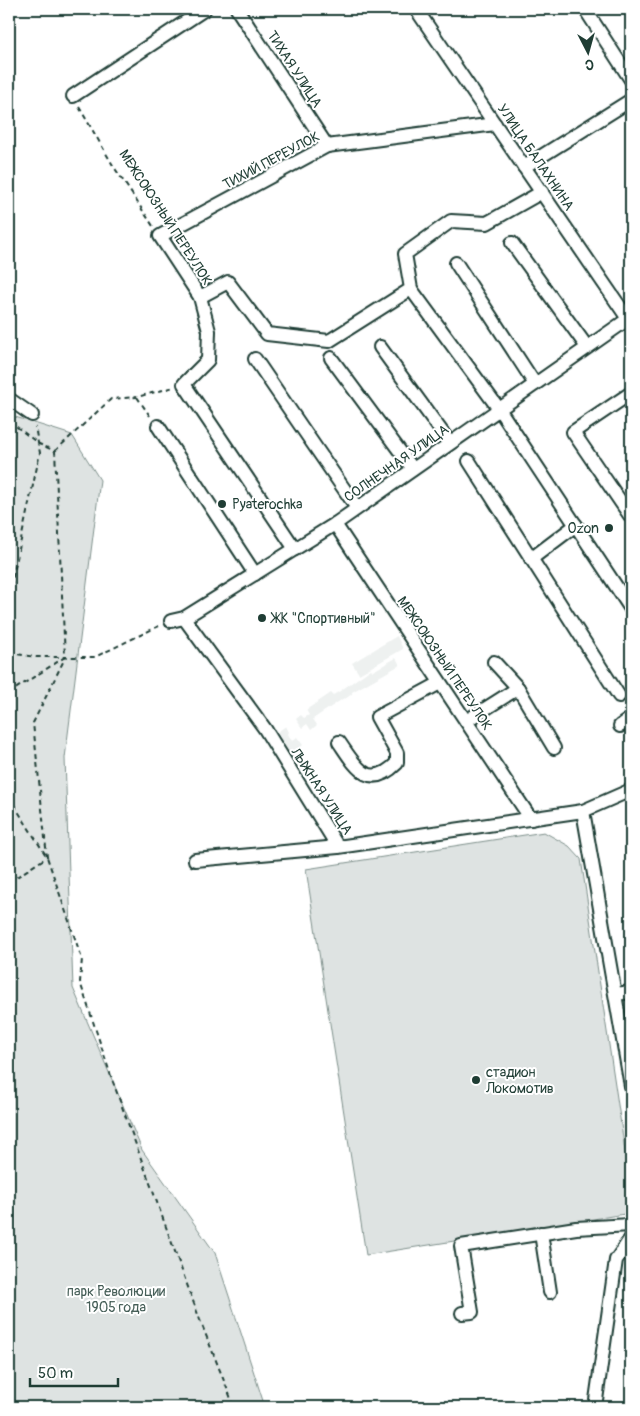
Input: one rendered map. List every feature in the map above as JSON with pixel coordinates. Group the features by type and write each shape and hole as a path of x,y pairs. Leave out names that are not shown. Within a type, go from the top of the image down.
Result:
{"street":[{"path":"73,96 205,9"},
{"name":"ТИХАЯ УЛИЦА","path":"237,9 328,146"},
{"name":"УЛИЦА БАЛАХНИНА","path":"416,9 630,320"},
{"path":"585,9 631,80"},
{"path":"524,167 631,100"},
{"name":"ТИХИЙ ПЕРЕУЛОК","path":"160,236 328,146 495,124"},
{"path":"542,192 487,223 450,221 405,254 411,289 499,409 631,609"},
{"name":"МЕЖСОЮЗНЫЙ ПЕРЕУЛОК","path":"160,236 200,297 228,282 267,334 329,341 411,289"},
{"path":"512,242 587,348"},
{"path":"456,264 535,384"},
{"path":"200,297 209,330 208,360 184,384 295,549"},
{"name":"СОЛНЕЧНАЯ УЛИЦА","path":"171,621 184,618 335,524 630,320"},
{"path":"380,347 450,443"},
{"path":"331,358 413,469"},
{"path":"255,359 358,508"},
{"path":"631,393 573,432 631,517"},
{"path":"9,399 32,415"},
{"path":"158,426 255,574"},
{"path":"469,461 619,696"},
{"name":"МЕЖСОЮЗНЫЙ ПЕРЕУЛОК","path":"335,524 531,819"},
{"path":"531,559 576,525"},
{"name":"ЛЫЖНАЯ УЛИЦА","path":"184,618 265,729 338,847 582,811 631,790"},
{"path":"494,662 518,688 554,748"},
{"path":"338,742 359,770 370,775 381,775 397,763 396,753 377,717 440,683"},
{"path":"466,721 518,688"},
{"path":"620,726 631,718"},
{"path":"582,811 631,1086"},
{"path":"195,860 338,847"},
{"path":"616,994 631,992"},
{"path":"462,1313 472,1312 461,1246 576,1228 631,1226"},
{"path":"541,1233 550,1292"},
{"path":"595,1407 616,1260 631,1238"},
{"path":"616,1260 631,1258"}],"path":[{"name":"МЕЖСОЮЗНЫЙ ПЕРЕУЛОК","path":"73,96 114,167 160,236"},
{"path":"184,384 137,398 111,399 55,451 65,657 33,723 47,857 82,959 80,982 113,1082 196,1311 230,1396 232,1407"},
{"path":"137,398 158,426"},
{"path":"9,596 40,453 32,415"},
{"path":"9,422 38,444 55,451"},
{"path":"9,653 36,657 95,657 171,621"},
{"path":"9,693 65,657"},
{"path":"9,797 47,857"},
{"path":"9,882 47,857"}],"shaded area":[{"path":"397,636 403,649 359,674 352,663"},
{"path":"396,658 400,665 352,692 345,699 313,719 317,725 311,730 307,724 302,728 296,719 301,715 304,718 309,715 306,710 331,693 333,695 340,691 371,669 373,671"},
{"path":"286,726 292,741 297,737 303,745 298,749 303,757 294,763 279,739 281,738 277,732"}],"green space":[{"name":"парк Революции 1905 года","path":"9,415 72,435 100,480 65,758 73,988 142,1150 215,1253 265,1407 9,1407"},
{"name":"стадион Локомотив","path":"544,832 569,846 581,859 631,1191 631,1213 366,1255 306,869"}],"place":[{"name":"Pyaterochka","path":"222,504"},
{"name":"Ozon","path":"609,528"},
{"name":"ЖК \"Спортивный\"","path":"262,618"},
{"name":"стадион Локомотив","path":"476,1080"}]}
